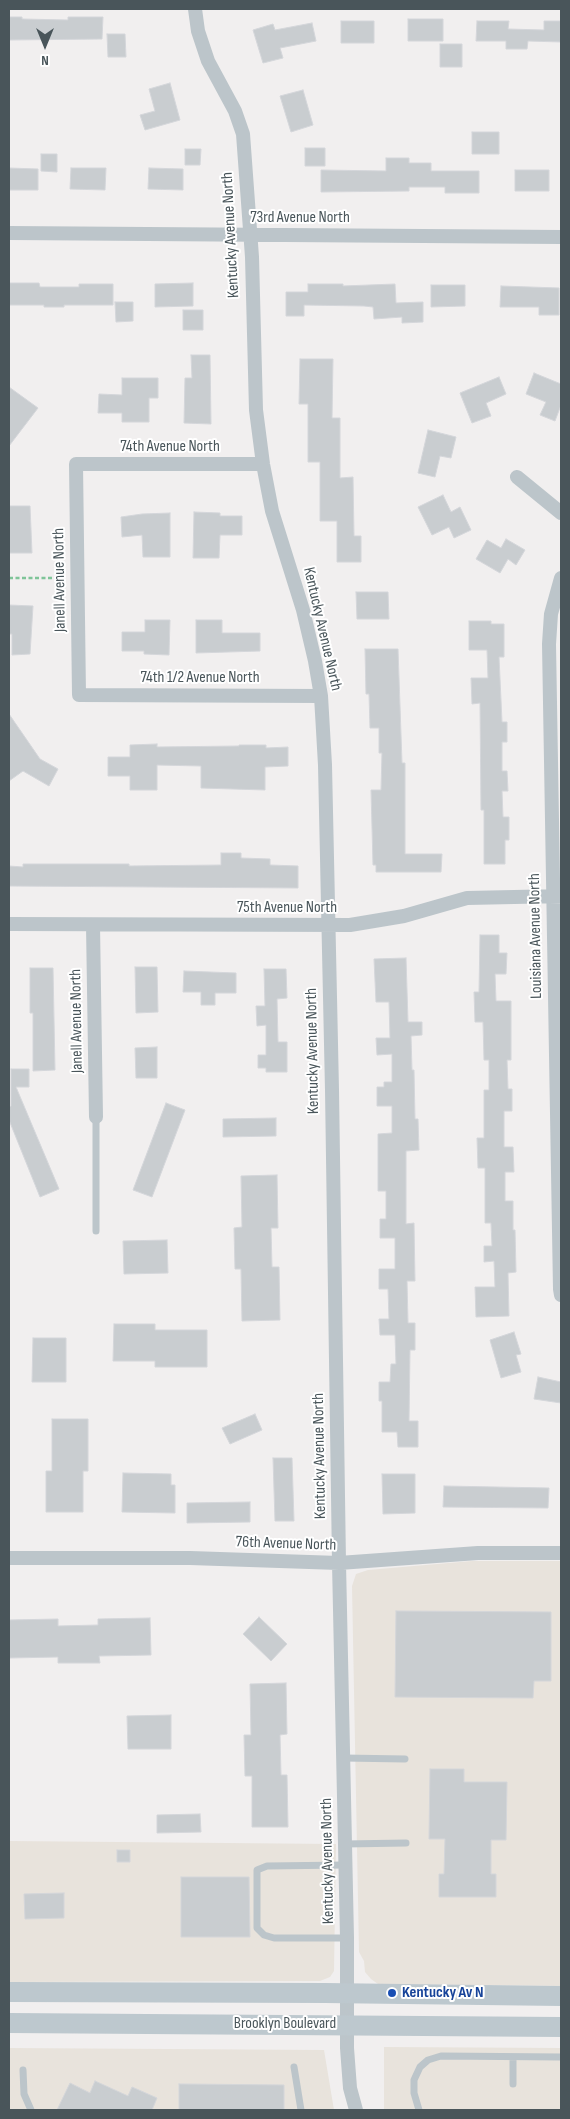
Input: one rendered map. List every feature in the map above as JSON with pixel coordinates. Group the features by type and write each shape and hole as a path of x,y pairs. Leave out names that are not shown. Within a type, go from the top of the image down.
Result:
{"main road":[{"name":"Brooklyn Boulevard","path":"9,1992 561,1996"},
{"name":"Brooklyn Boulevard","path":"9,2023 561,2027"}],"street":[{"name":"Kentucky Avenue North","path":"195,9 198,31 208,61 235,111 243,134 250,235 255,392 263,464 272,511 303,610 321,696 325,765 348,2025 350,2088 356,2110"},
{"name":"73rd Avenue North","path":"9,233 561,237"},
{"name":"74th Avenue North","path":"76,464 263,464"},
{"name":"Janell Avenue North","path":"76,464 79,695"},
{"path":"517,477 561,513"},
{"name":"Louisiana Avenue North","path":"561,578 551,614 548,644 557,896 559,1279 561,1295"},
{"name":"74th 1/2 Avenue North","path":"79,695 321,696"},
{"name":"75th Avenue North","path":"9,924 328,926 377,922 467,898 557,896"},
{"name":"Janell Avenue North","path":"93,925 96,1117"},
{"name":"76th Avenue North","path":"9,1558 190,1558 339,1563 478,1553 561,1553"}],"lane":[{"path":"96,1117 96,1231"},
{"path":"344,1758 405,1760"},
{"path":"345,1844 406,1843"},
{"path":"346,1866 267,1866 257,1870 257,1928 264,1935 274,1938 347,1938"},
{"path":"419,2110 414,2093 414,2080 420,2067 428,2060 440,2056 561,2057"},
{"path":"513,2056 513,2084"},
{"path":"294,2067 300,2110"},
{"path":"23,2070 24,2094 29,2110"}],"path":[{"path":"9,578 78,578"}],"shaded area":[{"path":"472,1561 561,1561 561,1986 378,1984 365,1972 364,1961 359,1952 352,1586 356,1574 368,1570"},
{"path":"9,1841 336,1844 334,1971 330,1977 320,1981 9,1982"},
{"path":"384,2047 561,2048 561,2110 384,2110"},
{"path":"9,2048 324,2050 334,2110 9,2110"}],"building":[{"path":"9,17 68,20 68,17 103,17 102,39 9,40"},
{"path":"408,19 443,19 443,41 408,41"},
{"path":"341,21 374,21 374,43 341,43"},
{"path":"477,21 509,21 508,29 544,30 544,21 561,21 561,42 528,41 527,49 506,49 506,41 476,41"},
{"path":"312,23 316,41 280,48 283,58 263,63 253,30 273,24 275,30"},
{"path":"107,34 125,34 126,57 108,57"},
{"path":"440,44 462,44 462,67 440,67"},
{"path":"170,83 180,120 145,130 140,115 155,111 149,89"},
{"path":"303,90 313,125 291,132 280,96"},
{"path":"472,132 499,132 499,154 472,154"},
{"path":"305,148 325,148 325,166 305,166"},
{"path":"185,149 201,149 200,165 185,165"},
{"path":"41,154 57,154 57,172 41,171"},
{"path":"386,158 409,158 409,163 431,163 431,171 479,171 479,193 445,193 445,187 409,187 409,191 321,192 321,170 386,171"},
{"path":"9,168 38,169 38,190 9,190"},
{"path":"71,168 106,168 105,190 70,189"},
{"path":"149,168 183,169 183,190 148,189"},
{"path":"515,170 549,170 549,191 515,191"},
{"path":"9,283 39,283 40,287 79,287 79,284 113,284 113,305 44,307 44,305 9,305"},
{"path":"193,283 193,306 155,307 155,284"},
{"path":"308,284 343,284 343,286 395,284 396,303 423,302 423,322 402,323 402,317 374,319 373,307 364,306 304,305 304,316 286,316 286,292 308,292"},
{"path":"431,285 465,285 465,306 431,307"},
{"path":"501,286 559,288 559,315 539,315 539,307 500,307"},
{"path":"115,302 133,302 133,321 116,322"},
{"path":"183,310 203,310 203,330 183,330"},
{"path":"191,355 210,355 211,424 184,423 185,378 192,378"},
{"path":"300,359 333,359 332,418 340,418 340,478 353,477 354,536 361,536 361,562 337,562 337,521 320,521 320,462 308,462 308,404 299,404"},
{"path":"534,373 561,384 561,405 555,421 540,415 546,402 526,394"},
{"path":"499,377 506,394 486,403 491,416 472,423 460,393"},
{"path":"122,378 158,378 158,398 149,398 149,422 122,422 122,413 98,413 99,394 122,395"},
{"path":"9,387 38,408 9,446"},
{"path":"428,430 456,437 451,458 440,456 435,477 418,473"},
{"path":"443,495 451,512 460,507 471,530 454,538 449,527 432,535 418,507"},
{"path":"9,506 30,506 32,553 9,553"},
{"path":"194,512 220,513 220,516 242,516 242,535 220,535 219,558 193,558"},
{"path":"170,513 170,557 143,557 142,535 122,537 121,517"},
{"path":"506,539 525,550 516,565 508,559 500,573 476,559 487,540 501,548"},
{"path":"356,592 388,592 389,619 357,619"},
{"path":"9,605 33,606 30,654 12,655 12,634 9,634"},
{"path":"145,620 170,620 169,655 144,654 144,651 122,651 122,632 145,632"},
{"path":"196,620 222,620 222,633 260,633 260,651 196,653"},
{"path":"469,621 491,621 491,624 504,624 504,657 499,657 502,722 507,722 507,742 502,742 502,771 507,771 508,791 502,791 503,817 509,817 509,840 505,840 505,864 484,864 484,810 481,810 480,703 472,704 471,678 488,678 487,650 469,650"},
{"path":"365,649 398,649 402,763 405,763 405,854 442,854 441,872 376,872 376,865 373,865 371,790 381,790 382,753 379,753 379,728 370,728 369,694 366,694"},
{"path":"9,714 40,759 58,769 49,786 23,771 9,781"},
{"path":"157,744 157,747 266,745 266,748 288,747 288,766 265,767 265,790 201,788 201,766 157,765 157,790 130,790 130,776 108,776 108,757 130,757 130,745"},
{"path":"221,853 241,853 241,858 270,859 270,865 298,866 298,888 9,886 9,866 23,867 23,864 221,865"},
{"path":"480,935 499,935 499,953 507,953 506,974 495,974 496,1001 511,1001 511,1060 507,1060 508,1089 512,1089 512,1111 504,1111 504,1147 513,1147 514,1172 505,1172 505,1201 513,1201 516,1272 508,1273 509,1316 476,1317 475,1287 495,1287 494,1261 484,1262 484,1246 492,1246 491,1223 485,1223 485,1168 478,1168 477,1138 484,1138 484,1090 489,1090 489,1060 484,1060 483,1022 475,1022 474,992 479,992"},
{"path":"406,958 408,1022 422,1022 422,1035 411,1036 415,1119 418,1119 419,1150 406,1151 406,1224 414,1223 415,1281 407,1281 408,1323 415,1323 415,1350 410,1350 409,1421 418,1421 418,1447 398,1447 397,1432 382,1432 382,1401 379,1401 379,1382 390,1382 391,1364 396,1364 395,1335 380,1335 379,1319 389,1319 388,1289 379,1289 379,1269 395,1269 395,1238 380,1238 380,1219 386,1219 386,1191 378,1191 378,1134 392,1133 392,1106 377,1106 377,1087 384,1087 384,1082 392,1082 392,1054 377,1055 376,1038 390,1038 389,1002 376,1002 374,959"},
{"path":"135,967 157,967 158,1012 136,1013"},
{"path":"30,968 53,968 55,1070 33,1071 33,1013 30,1013"},
{"path":"264,969 286,969 287,998 277,999 278,1042 287,1042 287,1072 266,1072 266,1068 258,1068 258,1055 266,1055 266,1025 257,1026 256,1006 265,1006"},
{"path":"184,971 236,973 236,993 215,993 215,1005 201,1005 201,992 183,992"},
{"path":"157,1047 157,1078 136,1078 135,1048"},
{"path":"11,1069 29,1069 29,1087 16,1087 59,1189 40,1197 9,1120"},
{"path":"166,1103 185,1110 152,1197 133,1190"},
{"path":"276,1118 276,1136 223,1137 223,1119"},
{"path":"277,1175 278,1228 271,1228 272,1267 279,1267 280,1320 242,1321 241,1269 235,1269 234,1228 242,1227 241,1176"},
{"path":"167,1240 168,1273 124,1274 123,1241"},
{"path":"114,1324 155,1324 155,1330 207,1330 207,1367 155,1367 155,1361 113,1361"},
{"path":"514,1332 521,1354 516,1355 521,1372 501,1378 490,1340"},
{"path":"33,1338 66,1338 66,1382 32,1382"},
{"path":"538,1377 561,1382 561,1403 534,1399"},
{"path":"255,1414 262,1430 230,1444 222,1428"},
{"path":"52,1419 88,1419 88,1471 83,1471 83,1512 46,1512 46,1471 52,1471"},
{"path":"273,1458 292,1458 294,1521 275,1521"},
{"path":"123,1473 171,1474 171,1485 175,1485 175,1513 122,1512"},
{"path":"382,1474 415,1474 415,1513 383,1514"},
{"path":"444,1486 549,1488 548,1508 443,1507"},
{"path":"250,1502 250,1522 187,1523 187,1503"},
{"path":"396,1611 551,1612 551,1681 534,1681 533,1698 395,1697"},
{"path":"259,1617 287,1644 271,1661 243,1634"},
{"path":"150,1618 151,1655 99,1656 100,1663 58,1663 58,1657 9,1658 9,1620 58,1619 58,1626 98,1625 98,1619"},
{"path":"286,1683 287,1734 280,1735 281,1775 287,1775 288,1827 252,1827 252,1776 245,1776 244,1735 251,1735 250,1684"},
{"path":"171,1715 171,1749 128,1749 127,1716"},
{"path":"430,1769 464,1769 464,1782 507,1782 506,1840 491,1840 491,1874 496,1874 496,1897 439,1897 439,1874 444,1874 445,1839 429,1839"},
{"path":"200,1814 201,1832 157,1833 157,1815"},
{"path":"117,1850 130,1850 130,1862 117,1862"},
{"path":"181,1877 249,1877 250,1937 181,1937"},
{"path":"64,1893 64,1918 25,1919 24,1894"},
{"path":"95,2081 128,2096 132,2087 157,2098 152,2110 57,2110 70,2083 90,2093"},
{"path":"179,2084 284,2085 284,2110 179,2110"}],"place":[{"name":"Kentucky Av N","path":"392,1993"}]}
